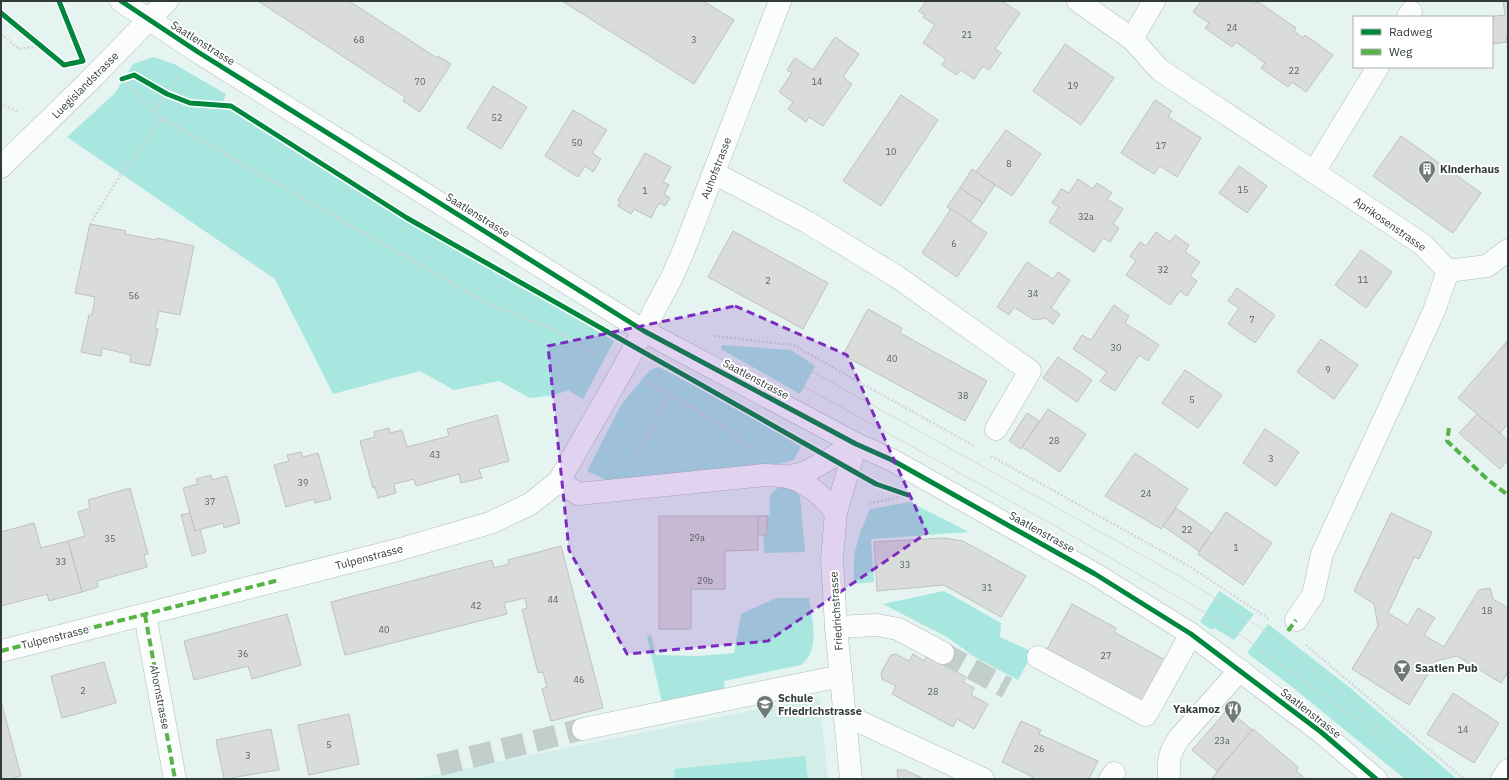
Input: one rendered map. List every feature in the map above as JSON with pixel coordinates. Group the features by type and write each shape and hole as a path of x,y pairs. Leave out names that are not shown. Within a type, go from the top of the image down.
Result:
{"street":[{"name":"Saatlenstrasse","path":"121,1 644,331 856,444 892,460 1095,574 1192,634 1321,732 1376,779"},
{"name":"Luegislandstrasse","path":"1,167 167,1"},
{"name":"Auhofstrasse","path":"644,331 684,252 780,1"},
{"name":"Aprikosenstrasse","path":"1078,1 1132,39 1160,70 1422,244 1448,271"},
{"path":"1132,39 1154,1"},
{"path":"1314,172 1377,68"},
{"path":"714,173 807,222 896,276 1030,371 996,429"},
{"path":"1286,621 1313,595 1322,554 1434,311 1448,271 1487,266 1508,250"},
{"name":"Tulpenstrasse","path":"1,651 401,549 490,523 530,504 558,481 644,331"},
{"path":"787,477 804,473 856,444"},
{"name":"Friedrichstrasse","path":"851,779 836,626 832,559 836,512 856,444"},
{"path":"558,481 578,494 765,475 787,477 805,484 824,497 836,512"},
{"name":"Ahornstrasse","path":"145,614 175,779"},
{"path":"836,626 877,625 898,629 942,653"},
{"path":"1038,657 1146,715 1192,634"},
{"path":"1169,775 1168,762 1172,749 1180,737 1240,670"},
{"path":"583,729 841,676"},
{"path":"845,715 983,779"},
{"path":"1502,779 1508,770"}],"path":[{"path":"1,34 19,49 40,46"},
{"path":"154,112 184,71"},
{"path":"128,77 122,79 154,112 163,119 489,304 550,328 670,395 722,425 746,445 759,452"},
{"path":"160,90 173,96"},
{"path":"1,104 21,112"},
{"path":"90,224 123,171 163,119"},
{"path":"713,336 792,345 976,448"},
{"path":"617,489 670,395"},
{"path":"990,455 1286,621"},
{"path":"895,491 908,495"},
{"path":"869,504 908,495"},
{"path":"1306,644 1464,779"}],"highlighted area":[{"path":"735,306 847,355 927,533 768,641 627,654 569,550 548,346"}],"shaded area":[{"path":"154,57 174,64 226,94 223,101 236,114 614,341 583,399 568,390 555,395 530,398 499,381 454,390 420,371 333,394 275,279 67,137 115,93 133,64"},
{"path":"722,345 791,350 815,366 800,394 721,349"},
{"path":"659,367 803,442 794,460 764,468 608,481 587,471 621,405 650,370"},
{"path":"784,486 792,488 800,496 805,552 764,553 763,516 770,515 770,497 772,493 778,488"},
{"path":"910,502 969,532 871,539 874,582 854,584 854,555 860,533 870,509"},
{"path":"944,591 1001,623 1000,637 1033,652 1018,680 973,656 947,637 883,604"},
{"path":"1219,591 1254,614 1234,640 1214,628 1212,630 1200,622"},
{"path":"776,598 809,598 814,634 813,643 807,659 801,665 724,681 725,690 662,703 647,636 651,635 656,655 700,656 734,653 741,614"},
{"path":"1268,624 1349,687 1457,779 1405,779 1291,686 1247,653"},
{"name":"Schule Friedrichstrasse","path":"819,697 828,779 414,779 596,742"},
{"path":"805,756 808,779 675,779 674,769"}],"building":[{"path":"258,1 349,1 437,58 438,56 451,64 420,112 403,101 405,97"},
{"path":"562,1 703,1 734,20 694,84"},
{"path":"926,1 1002,1 1020,13 995,49 1001,53 989,70 983,66 974,79 961,70 957,75 942,65 946,59 923,43 935,25 923,17 925,15 919,11"},
{"path":"1201,1 1252,1 1256,4 1257,1 1296,28 1294,31 1303,38 1305,35 1333,55 1306,92 1292,82 1288,87 1261,68 1265,63 1236,42 1232,47 1205,28 1209,23 1193,12"},
{"path":"1503,1 1508,1 1507,42 1493,44 1493,16 1505,15"},
{"path":"835,37 859,54 843,77 852,84 823,126 809,117 806,122 788,109 793,102 779,92 792,73 787,70 795,58 813,70"},
{"path":"1065,44 1114,78 1081,125 1033,91"},
{"path":"493,86 527,107 501,149 467,128"},
{"path":"901,95 938,120 881,206 843,181"},
{"path":"1155,100 1172,111 1168,117 1201,138 1177,177 1160,166 1154,174 1121,153"},
{"path":"573,110 607,130 592,153 601,159 593,172 585,166 578,177 545,156"},
{"path":"1006,130 1041,154 1012,196 976,172"},
{"name":"Kinderhaus","path":"1401,136 1481,193 1453,233 1373,176"},
{"path":"645,153 671,167 663,182 669,185 664,194 670,198 665,206 659,203 651,218 634,209 631,214 618,206 620,201 618,200"},
{"path":"1239,166 1267,186 1247,213 1219,193"},
{"path":"972,169 995,185 983,203 960,188"},
{"path":"1078,179 1093,189 1097,183 1112,193 1107,199 1123,209 1113,224 1119,228 1110,242 1103,238 1094,252 1049,222 1059,207 1052,203 1061,189 1069,193"},
{"path":"960,188 983,203 970,222 947,207"},
{"path":"951,209 987,233 957,277 922,253"},
{"path":"90,224 126,231 125,234 156,240 157,238 194,246 180,315 159,311 155,328 158,329 150,366 130,362 131,355 102,348 101,356 81,352 89,315 92,315 95,297 75,293"},
{"path":"733,231 828,283 803,329 708,277"},
{"path":"1156,232 1170,242 1175,235 1189,245 1185,252 1200,262 1190,276 1197,281 1187,296 1180,291 1170,305 1126,275 1136,261 1130,256 1140,242 1146,246"},
{"path":"1361,250 1392,272 1366,308 1335,285"},
{"path":"1027,262 1053,279 1058,272 1070,280 1051,308 1060,314 1053,324 1045,318 1034,320 1014,307 1009,315 997,307"},
{"path":"1237,288 1275,315 1255,343 1228,324 1239,308 1228,301"},
{"path":"1114,305 1129,316 1125,323 1159,345 1148,361 1139,355 1115,391 1100,381 1107,372 1073,349 1082,335 1091,340"},
{"path":"868,309 902,328 900,333 987,381 965,421 843,355"},
{"path":"1321,339 1358,365 1334,399 1297,372"},
{"path":"1508,340 1508,348 1504,345"},
{"path":"1504,345 1508,348 1508,424 1500,433 1458,398"},
{"path":"1058,357 1092,380 1077,402 1043,378"},
{"path":"1185,370 1222,395 1198,428 1162,403"},
{"path":"1048,409 1086,434 1060,472 1022,447"},
{"path":"1027,413 1039,421 1021,449 1009,441"},
{"path":"1477,414 1508,440 1508,460 1500,469 1459,433"},
{"path":"497,415 509,461 479,469 482,478 461,483 459,474 416,486 414,479 394,484 396,493 378,498 375,487 373,488 360,441 375,437 374,432 389,428 390,433 402,430 407,447 449,436 447,429"},
{"path":"1265,429 1299,452 1276,486 1243,463"},
{"path":"301,452 303,457 318,453 331,499 315,503 314,499 286,507 274,465 289,461 287,455"},
{"path":"1135,453 1188,489 1161,529 1105,496"},
{"path":"211,475 212,480 227,476 240,523 224,528 223,523 195,531 183,488 198,484 196,479"},
{"path":"130,488 148,554 144,555 147,567 97,581 98,587 82,592 68,541 85,536 78,512 90,508 88,500"},
{"path":"1176,508 1212,533 1199,551 1163,526"},
{"path":"1226,512 1272,543 1243,585 1198,554"},
{"path":"190,513 195,531 200,529 206,552 192,556 181,515"},
{"path":"1391,513 1432,532 1419,559 1414,557 1388,613 1408,625 1418,608 1435,618 1424,635 1444,647 1479,590 1490,588 1493,599 1508,608 1508,672 1501,683 1457,656 1436,661 1409,705 1352,669 1378,626 1374,604 1354,591"},
{"path":"659,516 767,516 767,527 758,528 758,550 725,551 725,589 691,589 691,629 659,629"},
{"path":"758,516 767,516 767,535 758,535"},
{"path":"34,523 41,548 68,541 82,592 49,601 47,594 1,606 1,532"},
{"path":"944,538 963,541 1026,576 1001,617 944,585 877,591 874,542"},
{"path":"561,546 603,708 551,721 542,689 547,687 543,672 538,673 522,610 527,608 525,598 504,603 507,614 345,655 331,602 492,560 494,568 509,564 508,560"},
{"path":"1072,604 1116,628 1114,632 1165,660 1143,702 1047,649"},
{"path":"287,614 301,665 252,679 248,666 194,680 184,641"},
{"path":"896,654 909,661 913,654 924,661 927,656 966,677 963,682 974,688 971,695 988,704 974,729 957,719 953,727 892,694 896,686 882,679 881,673 891,655"},
{"path":"104,662 116,703 62,718 51,676"},
{"path":"1453,693 1499,723 1474,763 1427,734"},
{"path":"1,701 21,776 11,779 1,779"},
{"path":"1228,709 1252,730 1217,771 1192,750"},
{"path":"349,714 359,764 309,775 298,725"},
{"path":"1021,721 1041,730 1039,734 1098,761 1089,779 1032,779 1033,777 1002,762"},
{"path":"271,729 279,770 224,779 216,740"},
{"path":"1253,729 1298,767 1296,771 1306,779 1211,779"},
{"path":"897,770 905,770 924,779 898,779"}],"tunnel":[{"path":"943,653 1007,688"},
{"path":"439,765 583,729"}],"tram line":[{"path":"811,371 1176,574 1228,607 1279,642 1328,680 1433,779"},
{"path":"803,386 1057,527 1207,614 1246,639 1396,749"}],"marked path":[{"path":"1449,428 1447,441 1488,480 1508,495"},
{"path":"1,651 279,580"},
{"path":"145,615 175,779"},
{"path":"1288,631 1296,620"}],"cycle path":[{"path":"1,13 64,65 83,61 59,1"},
{"path":"121,1 198,52 644,331 856,444 892,460 1095,574 1191,634 1321,732 1376,779"},
{"path":"122,79 134,75 167,94 190,103 231,106 407,218 876,484 908,495"}],"place":[{"name":"Kinderhaus","path":"1427,184"},
{"name":"Saatlen Pub","path":"1402,683"},
{"name":"Schule Friedrichstrasse","path":"765,719"},
{"name":"Yakamoz","path":"1233,724"}]}
